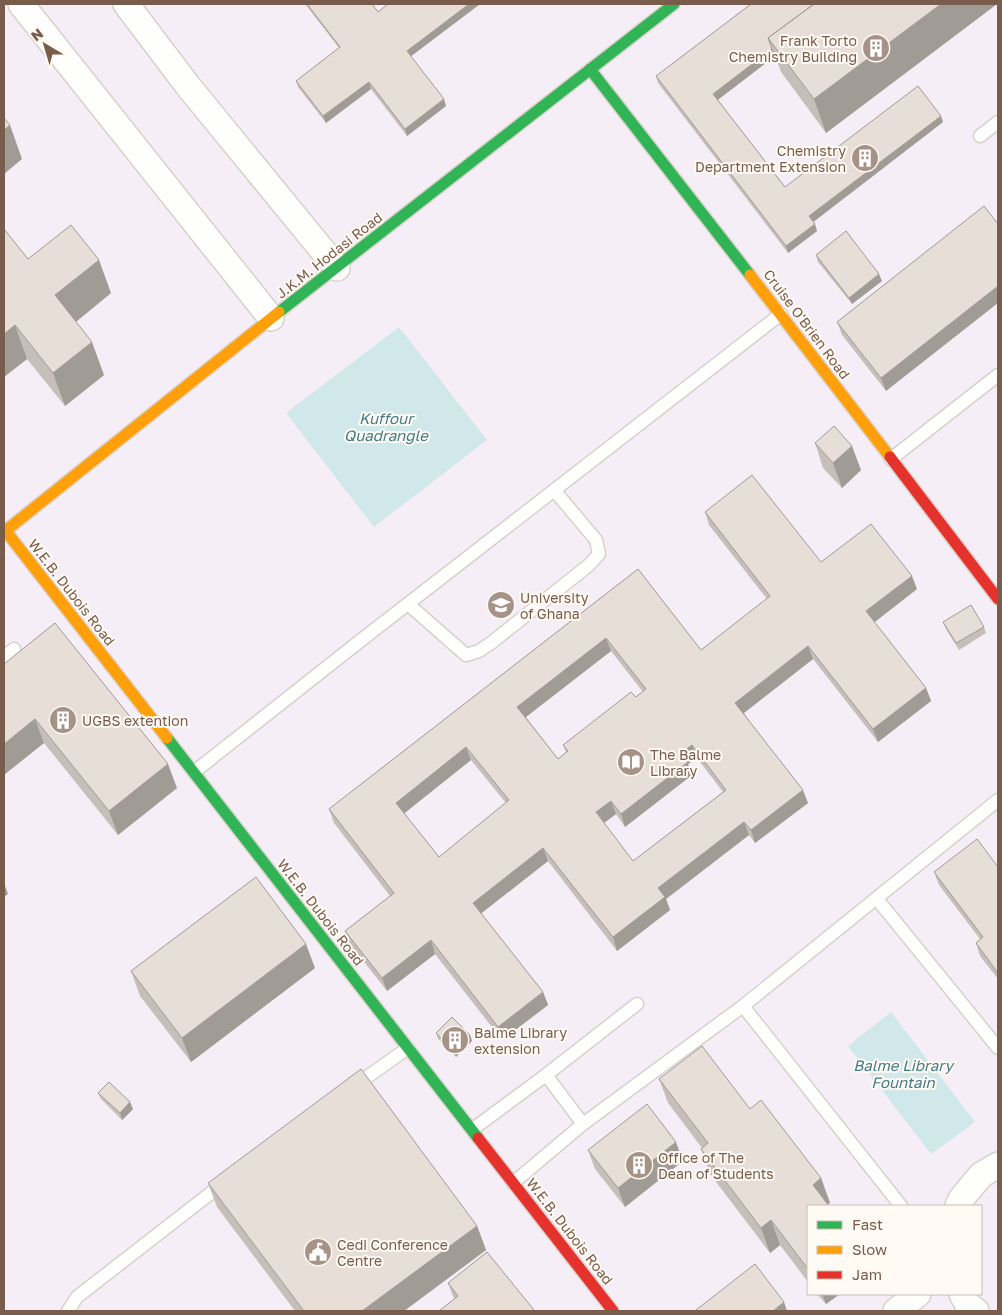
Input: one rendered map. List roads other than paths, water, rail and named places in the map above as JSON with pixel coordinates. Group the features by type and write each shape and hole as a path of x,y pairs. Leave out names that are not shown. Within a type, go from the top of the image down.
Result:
{"street":[{"path":"21,4 271,318"},
{"path":"126,4 188,86 337,268"},
{"name":"J.K.M. Hodasi Road","path":"4,531 271,318 674,4"},
{"name":"Cruise O'Brien Road","path":"590,69 781,314 891,459 988,579 998,599"},
{"name":"W.E.B. Dubois Road","path":"4,531 473,1129 613,1311"},
{"path":"958,1205 961,1199 981,1175 998,1165"},
{"path":"896,1311 917,1295"},
{"path":"963,1295 968,1305 976,1311"}],"lane":[{"path":"980,136 998,122"},
{"path":"194,772 781,314"},
{"path":"891,459 998,376"},
{"path":"408,604 466,655 479,651 490,643 588,565 599,554 596,540 554,490"},
{"path":"513,1183 583,1124 744,1006 998,800"},
{"path":"877,899 998,1048"},
{"path":"473,1129 637,1004"},
{"path":"744,1006 900,1205"},
{"path":"344,1093 408,1048"},
{"path":"546,1075 583,1124"},
{"path":"68,1311 78,1297 234,1175"}],"water":[{"name":"Kuffour Quadrangle","path":"399,327 487,440 374,527 286,413"},
{"name":"Balme Library Fountain","path":"891,1012 975,1122 931,1154 848,1046"}],"place":[{"name":"Frank Torto Chemistry Building","path":"876,48"},
{"name":"Chemistry Department Extension","path":"865,158"},
{"name":"University of Ghana","path":"501,605"},
{"name":"UGBS extention","path":"63,720"},
{"name":"The Balme Library","path":"631,762"},
{"name":"Balme Library extension","path":"455,1040"},
{"name":"Office of The Dean of Students","path":"639,1165"},
{"name":"Cedi Conference Centre","path":"318,1252"}]}
